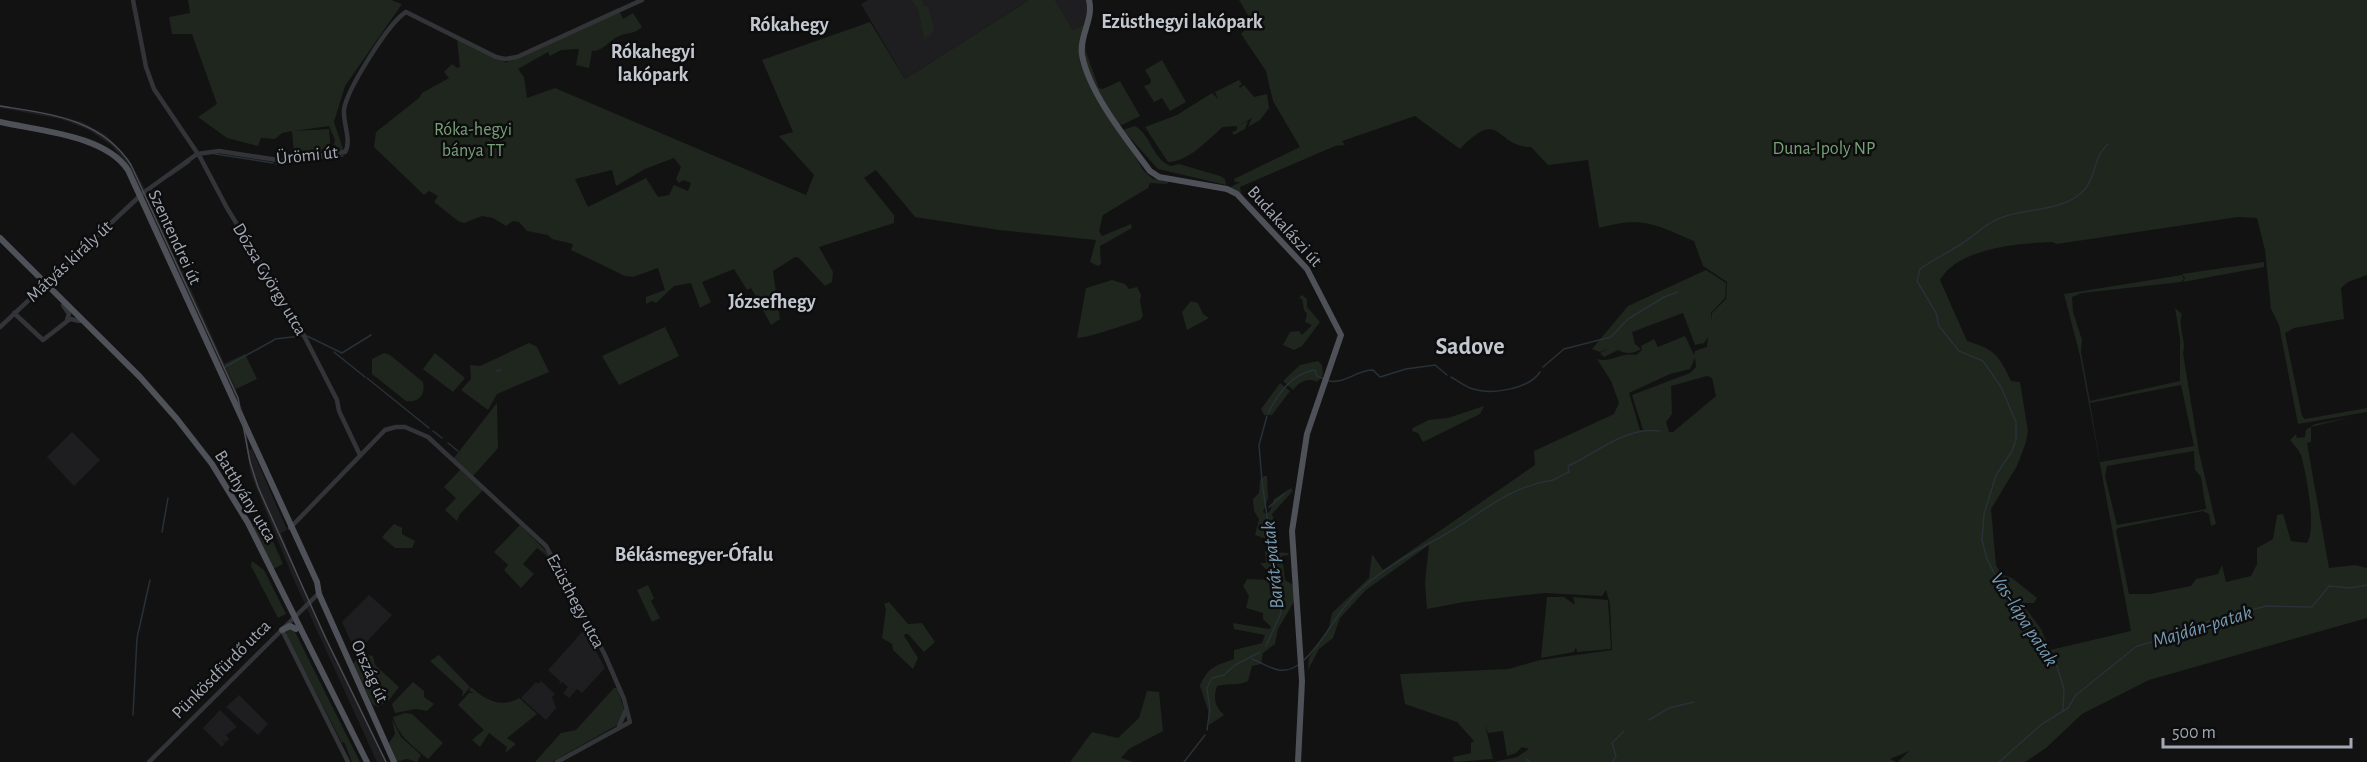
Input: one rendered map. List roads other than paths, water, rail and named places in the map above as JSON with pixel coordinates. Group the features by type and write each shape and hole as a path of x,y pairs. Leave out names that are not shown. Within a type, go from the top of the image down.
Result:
{"main road":[{"name":"Budakalászi út","path":"1089,0 1090,14 1083,40 1082,56 1098,94 1153,173 1159,177 1227,189 1237,194 1307,269 1341,335 1307,434 1292,531 1301,654 1298,762"},
{"name":"Szentendrei út","path":"0,123 94,144 106,149 121,161 140,196 290,528"},
{"path":"0,240 45,283"},
{"name":"Batthyány utca","path":"45,283 63,305 157,400 211,470 243,523 365,762"},
{"name":"Batthyány utca","path":"45,283 157,395 205,455 246,519 296,629 365,762"},
{"path":"290,528 317,582 317,595"},
{"name":"Ország út","path":"317,595 326,609 394,762"},
{"path":"282,630 290,626 296,629"}],"street":[{"name":"Dózsa György utca","path":"133,0 150,78 160,100 197,154 304,336 339,406 360,455"},
{"name":"Ürömi út","path":"140,196 197,154 226,152 284,161 344,153 348,148 344,113 349,89 359,78 393,22 402,14 410,12 499,59 512,58 642,0"},
{"path":"187,160 190,145"},
{"name":"Mátyás király út","path":"0,327 140,196"},
{"path":"63,305 69,314 67,320"},
{"path":"14,313 41,340 46,340 67,320 72,318 80,321"},
{"name":"Ezüsthegy utca","path":"360,455 382,432 396,427 420,432 506,508 552,555 604,653 626,707 626,719 617,728 557,762"},
{"path":"290,528 360,455"},
{"name":"Pünkösdfürdő utca","path":"149,762 282,630 292,617 317,595"},
{"path":"282,630 348,762"}],"waterway":[{"name":"Vas-lápa patak","path":"2063,711 2064,689 2056,663 2028,630 2016,602 2007,596 2001,581 1987,559 1982,540 1984,514 1996,475 2012,451 2016,440 2016,422 2001,387 1983,361 1959,351 1939,326 1936,313 1917,281 1920,269 1994,221 2016,213 2058,205 2077,196 2089,184 2099,155 2108,144"},
{"path":"215,154 273,163"},
{"path":"328,157 343,156"},
{"path":"317,159 325,158"},
{"path":"302,161 313,159"},
{"path":"170,176 190,162"},
{"path":"1543,367 1564,349 1611,337 1628,319 1664,297 1678,292"},
{"path":"307,336 342,353 371,335"},
{"path":"275,339 301,336"},
{"path":"225,367 274,340"},
{"path":"334,352 365,377"},
{"path":"1329,381 1341,381 1361,372 1373,370 1380,377 1406,369 1435,365 1447,375"},
{"path":"496,371 501,370"},
{"name":"Barát-patak","path":"1268,413 1281,392 1299,375 1315,370 1317,376 1324,379"},
{"path":"1451,377 1473,389 1500,391 1528,383 1540,372"},
{"path":"367,378 429,428"},
{"path":"1262,481 1259,445 1267,416"},
{"path":"433,431 442,438"},
{"path":"1553,480 1569,472 1568,466 1624,436 1660,431"},
{"path":"448,443 458,451"},
{"path":"1304,660 1319,644 1350,600 1386,569 1454,530 1506,496 1520,489 1553,480"},
{"name":"Barát-patak","path":"1262,482 1281,613 1266,646"},
{"path":"1269,507 1284,494"},
{"path":"162,532 168,498"},
{"path":"133,715 137,638 150,580"},
{"name":"Majdán-patak","path":"1999,762 2042,724 2068,708 2076,695 2137,646 2156,641 2183,628 2266,606 2312,607 2329,586 2350,588 2367,585"},
{"name":"Barát-patak","path":"1207,730 1210,709 1207,688 1212,678 1224,675 1235,665 1260,652"},
{"path":"1252,659 1280,670 1298,665"},
{"path":"1649,720 1669,708 1694,702"},
{"path":"1613,762 1616,756 1612,743 1624,731"},
{"name":"Barát-patak","path":"1184,762 1205,735"},
{"path":"1526,759 1530,762"}],"tram line":[{"path":"0,106 56,116 90,128 119,150 131,165 238,398 250,462 258,487 326,639 386,762"}],"district":[{"name":"Ezüsthegyi lakópark","path":"1182,21"},
{"name":"Rókahegy","path":"789,24"},
{"name":"Rókahegyi lakópark","path":"653,62"},
{"name":"Józsefhegy","path":"772,301"},
{"name":"Sadove","path":"1470,346"},
{"name":"Békásmegyer-Ófalu","path":"694,554"}],"park label":[{"name":"Róka-hegyi bánya TT","path":"473,139"},
{"name":"Duna-Ipoly NP","path":"1824,148"}]}
